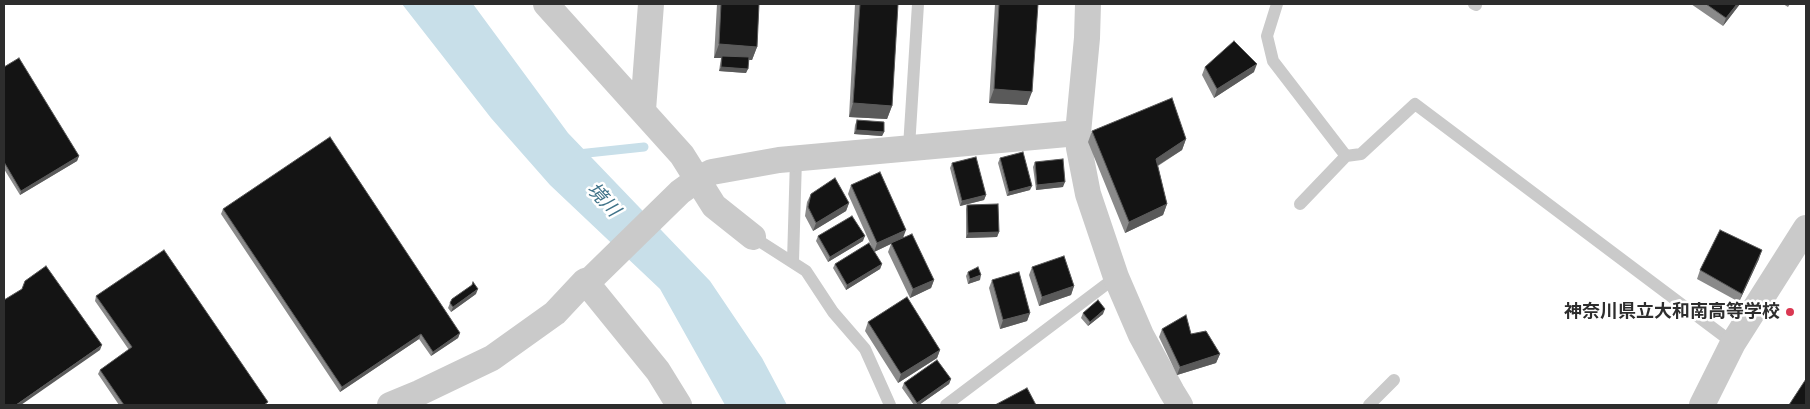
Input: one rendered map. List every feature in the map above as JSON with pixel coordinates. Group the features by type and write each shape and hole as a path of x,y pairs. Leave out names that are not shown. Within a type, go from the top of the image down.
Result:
{"street":[{"path":"546,4 682,155 689,186 753,237"},
{"path":"643,110 651,4"},
{"path":"1088,4 1087,38 1078,132 1079,148 1088,194 1116,277 1141,335 1180,405"},
{"path":"390,405 492,358 555,313 689,186 712,172 796,159 1078,132"},
{"path":"1702,405 1733,343 1806,228"},
{"path":"588,280 658,371 679,405"}],"lane":[{"path":"909,147 918,4"},
{"path":"1277,4 1267,36 1273,61 1346,156"},
{"path":"1300,204 1346,156 1361,154 1415,104 1733,343"},
{"path":"793,261 796,159"},
{"path":"753,237 806,270 834,312 865,349 890,405"},
{"path":"946,405 1116,277"},
{"path":"1369,405 1394,380"}],"water":[{"name":"境川","path":"402,4 473,4 568,133 710,281 762,358 787,405 725,405 660,289 550,185 491,118"}],"building":[{"path":"721,4 759,4 757,47 719,44"},
{"path":"860,4 898,4 892,106 853,103"},
{"path":"999,4 1038,4 1032,92 994,89"},
{"path":"1706,4 1737,4 1726,18"},
{"path":"1234,41 1257,64 1217,89 1205,67"},
{"path":"722,56 749,57 748,69 721,67"},
{"path":"19,58 79,156 21,191 4,162 4,67"},
{"path":"1172,98 1186,139 1156,159 1167,204 1129,222 1092,131"},
{"path":"857,120 884,122 884,132 856,130"},
{"path":"330,137 460,333 433,352 421,334 342,387 223,209"},
{"path":"1023,152 1032,186 1009,192 1000,158"},
{"path":"976,157 986,195 962,201 952,163"},
{"path":"1063,159 1065,182 1037,185 1035,162"},
{"path":"880,172 906,230 877,243 851,185"},
{"path":"835,178 849,203 816,223 808,207 811,194"},
{"path":"998,204 999,232 968,233 967,205"},
{"path":"852,216 865,236 830,257 818,236"},
{"path":"1720,230 1762,250 1742,294 1700,270"},
{"path":"912,234 934,280 913,289 891,243"},
{"path":"869,243 882,264 847,285 835,264"},
{"path":"164,250 268,402 264,405 124,405 100,370 132,347 96,296"},
{"path":"1064,256 1074,286 1042,297 1032,267"},
{"path":"46,266 102,345 16,405 4,405 4,300 22,289 25,281"},
{"path":"978,267 981,275 970,279 968,272"},
{"path":"1019,272 1030,313 1003,320 992,280"},
{"path":"473,282 478,289 453,307 450,303 452,299 472,285"},
{"path":"907,297 940,350 901,374 868,322"},
{"path":"1098,300 1105,309 1090,322 1083,313"},
{"path":"1186,315 1191,334 1206,331 1220,354 1180,367 1162,329"},
{"path":"937,360 951,379 917,403 904,383"},
{"path":"1806,379 1806,405 1789,405"},
{"path":"1027,388 1036,405 995,405"}],"waterway":[{"path":"578,154 644,147"}],"place":[{"name":"神奈川県立大和南高等学校","path":"1790,312"}]}
